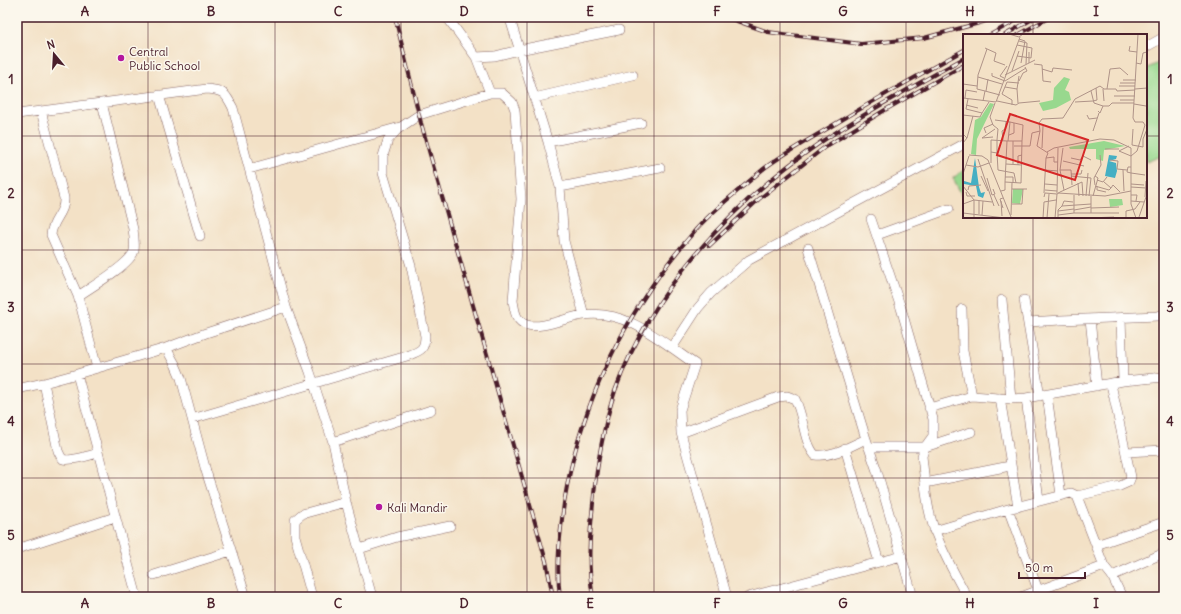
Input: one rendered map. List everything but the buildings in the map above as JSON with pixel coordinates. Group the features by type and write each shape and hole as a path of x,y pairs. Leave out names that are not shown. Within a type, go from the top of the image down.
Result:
{"street":[{"path":"447,17 476,57 490,94"},
{"path":"510,19 548,142 560,187 564,241 584,314"},
{"path":"476,57 495,56 619,30"},
{"path":"1147,46 1164,37"},
{"path":"534,98 633,75"},
{"path":"17,114 207,89 218,90 224,93 233,108 286,307 314,383 333,442 346,502 372,597"},
{"path":"192,419 412,354 422,348 425,343 426,336 411,266 383,173 383,156 388,140 400,127 419,115 490,94 502,93 512,102 516,125 521,199 514,301 516,316 521,322 529,325 539,325 584,314 604,314 630,321 695,364 680,410 681,434 727,597"},
{"path":"159,95 200,236"},
{"path":"78,296 122,266 134,252 133,229 102,103"},
{"path":"41,111 64,203 63,209 53,224 51,234 78,296 97,368"},
{"path":"548,142 641,124"},
{"path":"249,169 400,127"},
{"path":"672,348 698,308 711,293 749,260 963,145"},
{"path":"560,187 660,168"},
{"path":"877,235 949,209"},
{"path":"871,219 901,308 933,419 933,436 925,447 922,456 930,514 934,531 967,597"},
{"path":"808,248 877,472 913,597"},
{"path":"1002,300 1011,399"},
{"path":"1024,300 1044,396 1061,495"},
{"path":"18,386 44,383 166,348 206,333 286,307"},
{"path":"962,309 963,351 972,396"},
{"path":"1028,322 1158,316 1164,314"},
{"path":"1121,318 1122,381"},
{"path":"1090,319 1097,386"},
{"path":"166,348 181,378 206,471 246,597"},
{"path":"77,374 137,597"},
{"path":"929,408 972,396 1011,399 1026,398 1122,381 1164,377"},
{"path":"44,383 58,451 61,457 65,460 98,453"},
{"path":"934,531 1061,495 1071,493 1077,496 1120,486 1129,482 1131,477 1110,384"},
{"path":"681,434 778,397 787,396 795,399 800,408 810,450 815,455 824,456 845,448 867,443 925,447 971,432"},
{"path":"1000,398 1010,466 1018,507"},
{"path":"1026,398 1039,501"},
{"path":"333,442 431,410"},
{"path":"845,448 879,562"},
{"path":"1126,452 1164,450"},
{"path":"926,483 1010,466"},
{"path":"1077,496 1104,566 1112,576 1122,597"},
{"path":"312,597 295,536 296,520 302,514 346,502"},
{"path":"1008,509 1038,590"},
{"path":"17,548 115,517"},
{"path":"1096,545 1164,522"},
{"path":"359,549 397,537 450,526"},
{"path":"154,575 232,551"},
{"path":"1112,576 1164,553"},
{"path":"748,597 902,556"},
{"path":"1021,597 1104,566"}],"green space":[{"path":"1164,60 1164,155 1147,162 1147,68"},
{"path":"963,171 963,197 953,178"}],"railway":[{"path":"395,17 421,123 546,561 553,597"},
{"path":"726,17 768,32 861,44 924,38 983,22 995,17"},
{"path":"992,34 1022,17"},
{"path":"1007,34 1036,17"},
{"path":"1020,34 1050,17"},
{"path":"560,597 558,562 564,503 571,466 582,429 594,393 627,325 669,262 704,221 766,167 860,109 963,51"},
{"path":"593,597 590,568 591,527 598,461 608,414 615,391 631,353 651,317 673,283 698,251 726,221 756,192 788,166 821,142 856,120 963,59"},
{"path":"709,246 759,199 825,147 885,110 963,66"}],"place":[{"name":"Central Public School","path":"121,58"},
{"name":"Kali Mandir","path":"379,507"}]}
